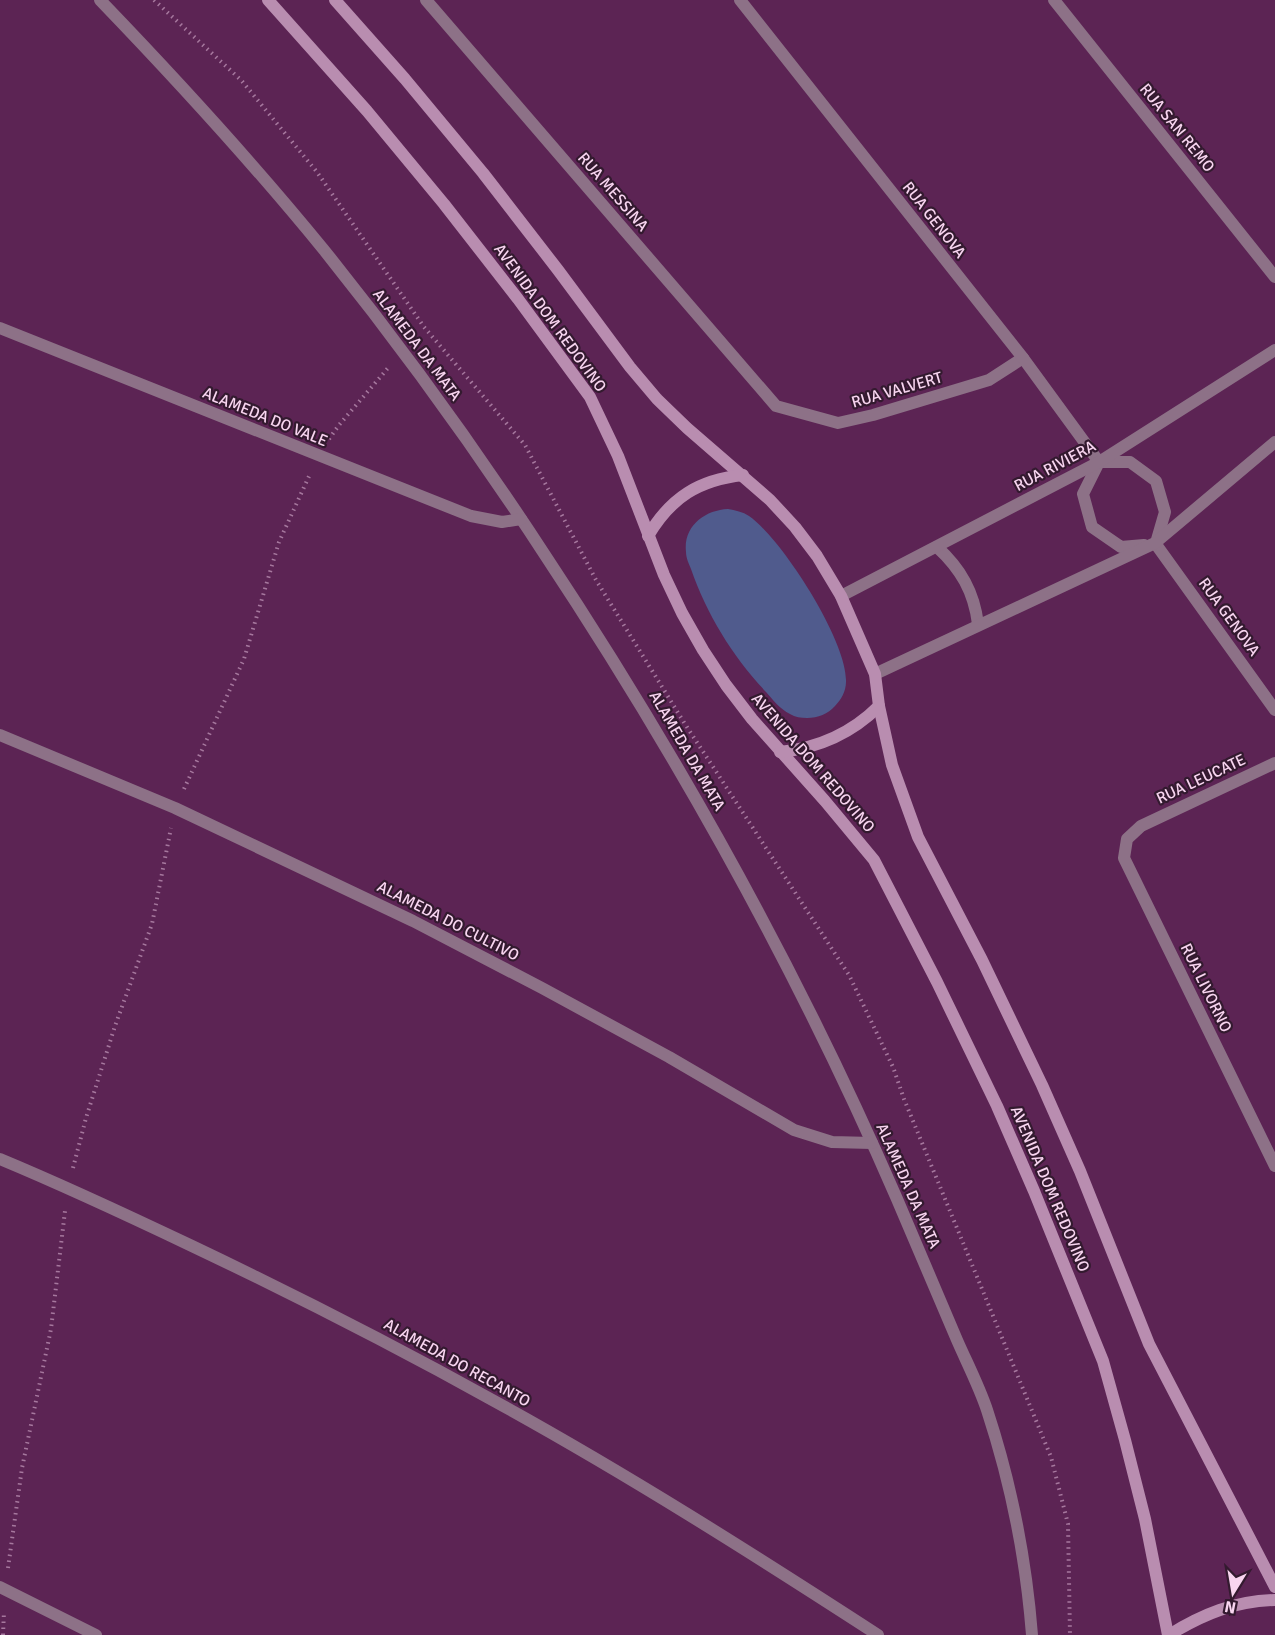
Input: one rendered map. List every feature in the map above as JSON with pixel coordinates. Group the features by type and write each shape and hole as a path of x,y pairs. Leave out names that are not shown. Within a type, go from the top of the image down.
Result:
{"street":[{"name":"ALAMEDA DA MATA","path":"100,0 173,76 255,168 326,252 403,351 521,519 623,676 704,812 820,1031 873,1143 985,1404 1012,1497 1022,1545 1032,1635"},
{"name":"AVENIDA DOM REDOVINO","path":"268,0 367,111 444,204 590,397 618,456 648,536 682,613 703,650 732,694 874,860 938,982 997,1106 1103,1361 1142,1508 1169,1635"},
{"name":"AVENIDA DOM REDOVINO","path":"335,0 405,79 483,173 630,367 657,399 770,500 817,556 841,596 875,674 879,706 892,765 918,837 982,960 1042,1085 1085,1182 1149,1344 1275,1587"},
{"name":"RUA MESSINA","path":"426,0 776,406"},
{"name":"RUA GENOVA","path":"740,0 1023,358 1099,462"},
{"name":"RUA SAN REMO","path":"1054,0 1275,277"},
{"name":"ALAMEDA DO VALE","path":"0,328 471,516 502,522 521,519"},
{"name":"RUA RIVIERA","path":"841,596 1099,462 1275,350"},
{"name":"RUA VALVERT","path":"776,406 838,423 873,415 989,380 1023,358"},
{"path":"875,674 1155,543 1275,442"},
{"path":"1099,462 1130,462 1156,481 1165,512 1155,543 1121,547 1092,527 1083,494 1099,462"},
{"path":"648,536 668,507 681,496 711,481 743,474"},
{"name":"RUA GENOVA","path":"1155,543 1275,710"},
{"path":"938,547 955,565 969,587 976,605 978,624"},
{"path":"780,752 798,750 834,739 866,719 879,706"},
{"name":"ALAMEDA DO CULTIVO","path":"0,735 175,808 403,916 669,1057 794,1130 832,1142 873,1143"},
{"name":"RUA LEUCATE","path":"1141,826 1275,763"},
{"name":"RUA LIVORNO","path":"1141,826 1127,839 1124,858 1275,1166"},
{"name":"ALAMEDA DO RECANTO","path":"0,1159 68,1187 365,1332 497,1402 646,1489 878,1635"},
{"path":"2,1588 96,1635"},
{"path":"1169,1635 1192,1621 1218,1610 1239,1604 1275,1600"}],"path":[{"path":"3,1635 2,1588 22,1468 51,1329 68,1187 111,1036 152,924 175,808 244,659 279,542 318,456 339,424 403,351 427,330"}],"shaded area":[{"path":"728,509 749,516 778,546 811,593 836,642 844,664 846,685 837,704 822,715 811,718 798,717 786,712 777,704 732,650 697,586 686,554 688,534 697,521 704,516 711,512"}]}
